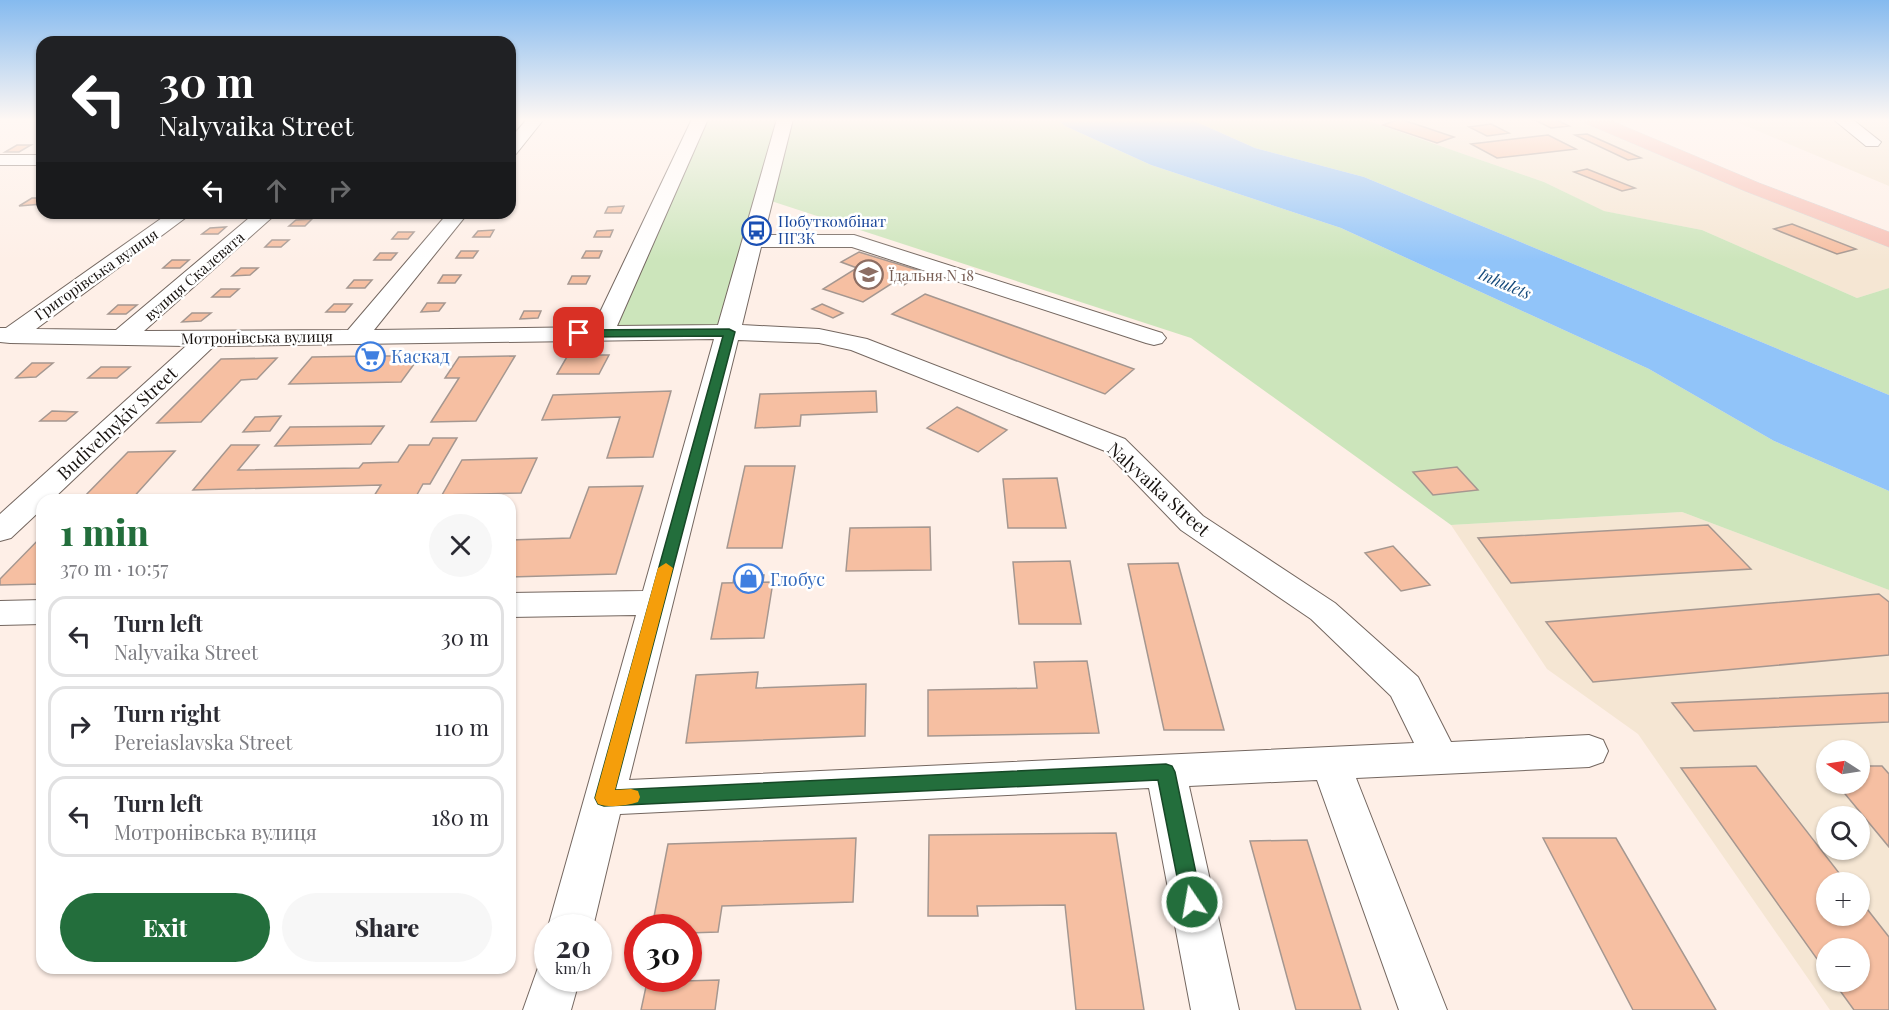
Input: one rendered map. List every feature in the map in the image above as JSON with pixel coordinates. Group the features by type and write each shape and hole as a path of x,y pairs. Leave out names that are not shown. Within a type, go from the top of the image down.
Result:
{"main road":[{"path":"1701,166 1889,240"}],"street":[{"path":"602,333 678,166"},
{"path":"573,914 773,166"},
{"name":"Григорівська вулиця","path":"5,336 173,219"},
{"name":"вулиця Скалевата","path":"121,338 260,219"},
{"path":"356,336 453,219"},
{"path":"754,241 854,241 1154,338"},
{"name":"Мотронівська вулиця","path":"5,336 208,339 729,332"},
{"name":"Nalyvaika Street","path":"729,332 819,336 858,344 1115,445 1192,523 1323,611 1405,687 1440,758"},
{"name":"Budivelnykiv Street","path":"40,494 208,339"},
{"name":"Budivelnykiv Street","path":"0,531 36,498"},
{"path":"516,605 656,603"},
{"path":"0,612 36,612"},
{"path":"604,798 1589,751"},
{"path":"1330,764 1423,1010"},
{"path":"1166,772 1215,1010"},
{"path":"547,1010 553,992"}],"shaded area":[{"path":"1498,166 1709,166 1889,240 1889,288 1857,298 1702,230 1603,211 1544,182"},
{"path":"1842,166 1889,166 1889,186"},
{"path":"1682,512 1889,590 1889,1010 1830,1010 1817,992 1870,992 1870,938 1816,938 1816,990 1638,734 1547,669 1451,525"}],"green space":[{"path":"679,166 1154,166 1341,228 1649,369 1774,441 1889,491 1889,590 1682,512 1451,525 1191,338 765,199 729,332 602,333"},
{"path":"1323,166 1498,166 1544,182 1604,211 1702,230 1857,298 1889,288 1889,395 1364,177"}],"water":[{"name":"Inhulets","path":"1154,166 1323,166 1364,177 1889,395 1889,491 1774,441 1649,369 1341,228"}],"building":[{"path":"1587,169 1635,188 1622,191 1574,172"},
{"path":"32,198 36,198 36,205 19,206"},
{"path":"624,206 621,213 605,213 608,207"},
{"path":"312,219 305,226 289,226 296,220"},
{"path":"1792,224 1856,249 1837,254 1774,229"},
{"path":"226,227 218,234 202,234 210,228"},
{"path":"494,230 490,237 473,237 478,231"},
{"path":"613,230 610,237 594,237 597,231"},
{"path":"398,232 414,232 408,239 392,239"},
{"path":"272,240 289,240 281,247 265,247"},
{"path":"461,251 478,251 473,258 456,258"},
{"path":"586,251 602,251 599,258 582,258"},
{"path":"859,252 924,272 904,285 894,282 863,302 823,289 857,268 841,262"},
{"path":"380,253 397,253 391,260 374,260"},
{"path":"172,260 189,260 180,268 163,268"},
{"path":"241,268 258,268 250,275 232,276"},
{"path":"443,275 461,275 455,283 438,283"},
{"path":"572,276 590,276 586,284 568,284"},
{"path":"354,280 372,280 365,288 347,288"},
{"path":"221,289 239,289 230,297 212,297"},
{"path":"925,294 1134,369 1105,394 892,314"},
{"path":"427,303 445,303 439,311 421,312"},
{"path":"334,304 352,304 345,312 326,312"},
{"path":"822,304 843,313 833,318 812,309"},
{"path":"118,305 137,305 126,314 108,314"},
{"path":"524,311 541,311 538,318 520,319"},
{"path":"192,313 211,313 201,321 182,322"},
{"path":"568,355 609,355 599,374 557,374"},
{"path":"420,356 401,382 289,384 312,357"},
{"path":"515,356 476,421 431,422 459,378 445,378 459,357"},
{"path":"277,358 257,379 241,380 201,422 157,423 221,359"},
{"path":"32,363 53,363 36,377 16,378"},
{"path":"101,367 130,367 117,378 88,378"},
{"path":"671,391 653,457 607,458 620,417 542,420 553,395"},
{"path":"876,391 877,412 801,415 800,426 755,428 760,394"},
{"path":"957,407 1007,430 978,452 927,428"},
{"path":"52,411 77,412 66,421 40,421"},
{"path":"281,416 270,431 243,432 255,417"},
{"path":"384,426 371,444 275,446 290,427"},
{"path":"433,438 457,438 430,484 423,484 417,494 375,494 381,485 193,490 231,445 259,445 238,470 359,468 363,463 398,462 409,445 429,445"},
{"path":"175,451 136,494 87,494 128,452"},
{"path":"537,458 521,493 443,494 462,460"},
{"path":"745,466 795,466 782,548 727,548"},
{"path":"1457,467 1478,490 1433,495 1413,472"},
{"path":"1057,478 1066,528 1008,528 1003,479"},
{"path":"643,486 616,574 516,577 516,540 570,538 589,487"},
{"path":"1708,525 1751,569 1511,583 1478,538"},
{"path":"930,527 931,570 846,571 850,528"},
{"path":"36,542 36,584 0,585 0,579"},
{"path":"1393,546 1430,585 1401,591 1365,553"},
{"path":"1070,561 1081,624 1019,624 1013,562"},
{"path":"1178,563 1224,730 1164,730 1128,564"},
{"name":"Глобус","path":"764,575 763,582 733,583 734,576"},
{"path":"773,582 764,638 711,639 722,583"},
{"path":"1879,594 1889,602 1889,655 1593,682 1546,622"},
{"path":"1087,661 1099,733 928,736 928,690 1037,688 1034,662"},
{"path":"758,672 756,688 866,684 865,736 686,743 696,675"},
{"path":"1889,693 1889,722 1694,731 1672,703"},
{"path":"1756,766 1816,843 1816,860 1829,860 1838,872 1816,872 1816,926 1870,926 1870,913 1889,937 1889,1010 1854,1010 1841,992 1870,992 1870,938 1816,938 1816,958 1681,768"},
{"path":"1870,766 1882,766 1889,774 1889,847 1870,824 1870,806 1855,806 1845,794 1870,794"},
{"path":"1116,833 1144,1010 1076,1010 1065,905 977,906 978,916 928,916 929,835"},
{"path":"856,838 853,902 722,906 718,932 702,933 702,914 655,914 668,844"},
{"path":"1543,838 1616,838 1716,1010 1633,1010"},
{"path":"1307,840 1361,1010 1296,1010 1250,841"},
{"path":"702,980 719,980 715,1010 641,1010 645,992 702,992"}],"slow traffic":[{"path":"631,797 604,798 666,568"}],"place":[{"name":"Побуткомбінат ПГЗК","path":"757,230"},
{"name":"Їдальня N 18","path":"868,275"},
{"name":"Каскад","path":"370,356"},
{"name":"Глобус","path":"749,579"}],"route":[{"path":"579,333 729,332 604,798 1166,772 1192,902"}]}
